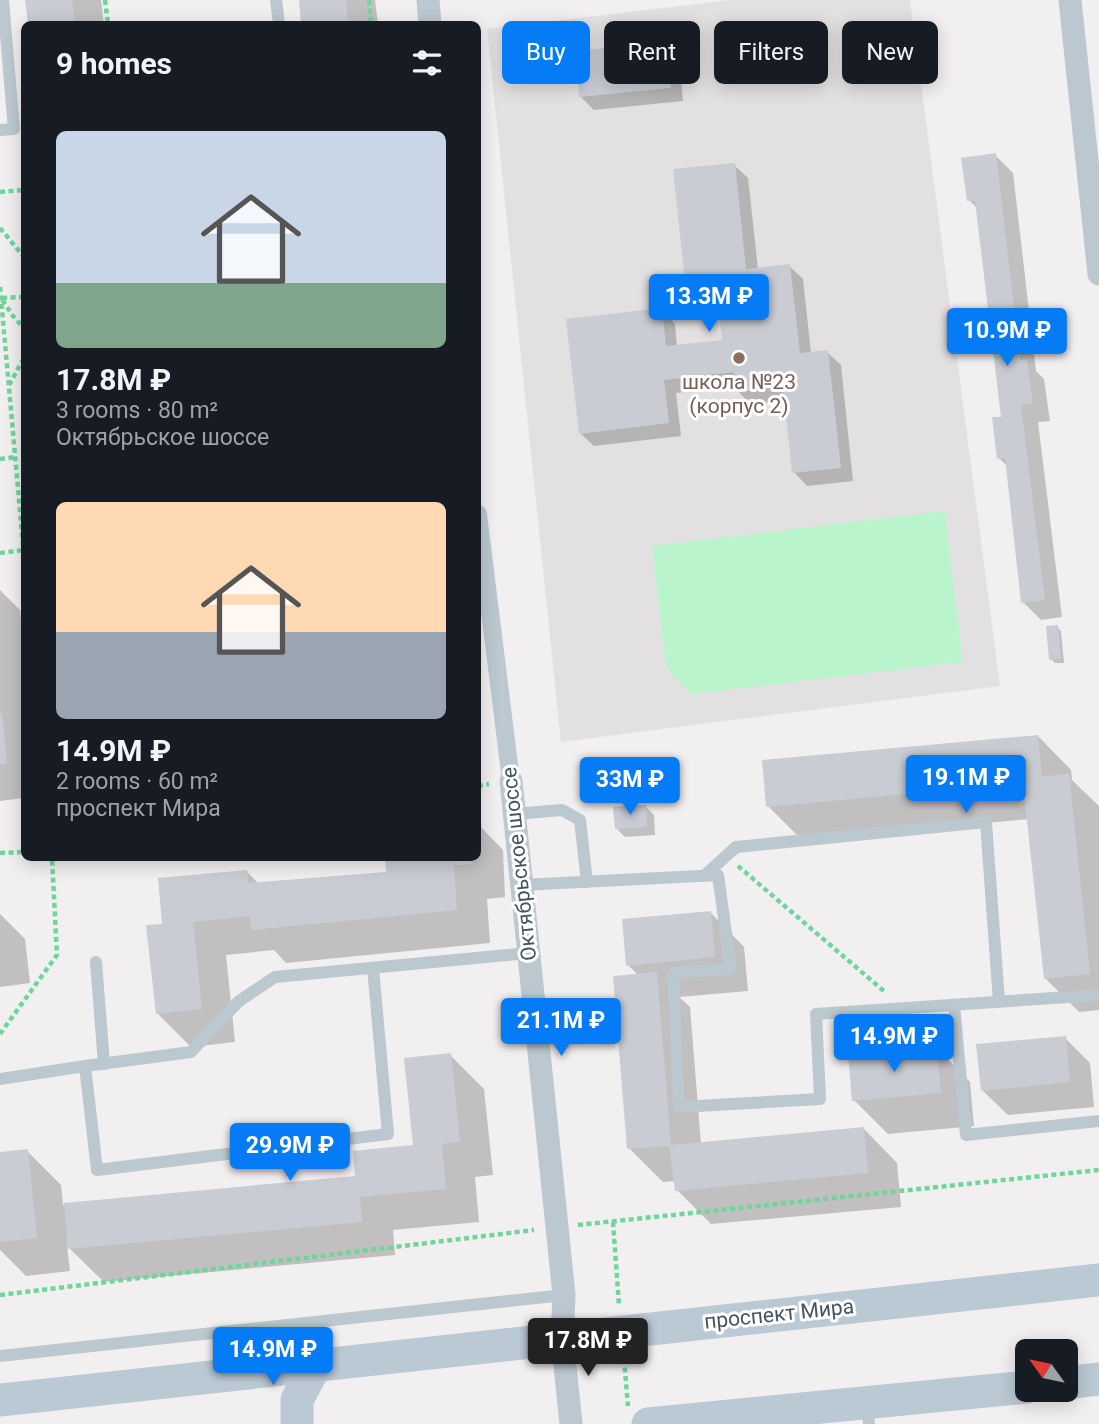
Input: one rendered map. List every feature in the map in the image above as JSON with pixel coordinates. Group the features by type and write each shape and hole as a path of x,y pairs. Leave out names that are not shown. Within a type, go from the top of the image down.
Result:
{"main road":[{"name":"проспект Мира","path":"0,1400 1099,1280"},
{"path":"297,1424 297,1400 316,1364"},
{"path":"1078,1382 1099,1379"},
{"path":"648,1424 868,1413 1015,1389"}],"street":[{"path":"428,0 430,21"},
{"path":"1070,0 1099,274"},
{"name":"Октябрьское шоссе","path":"481,538 511,781 564,1295 562,1337 571,1424"}],"lane":[{"path":"0,130 14,128 3,0"},
{"path":"276,0 279,21"},
{"path":"514,814 562,810 580,820 587,882"},
{"path":"704,876 736,847 986,822 999,1002"},
{"path":"522,885 718,875 731,969 673,973 679,1107 820,1099 816,1014 1099,995"},
{"path":"0,1079 191,1052 239,1001 275,977 529,953"},
{"path":"96,962 104,1064"},
{"path":"85,1066 97,1170 388,1134 373,968"},
{"path":"954,1005 966,1135 1099,1121"},
{"path":"0,1356 564,1295"}],"path":[{"path":"105,0 108,21"},
{"path":"369,0 371,21"},
{"path":"0,192 21,190"},
{"path":"0,228 21,253"},
{"path":"0,287 21,516"},
{"path":"1,298 21,297"},
{"path":"1,298 21,324"},
{"path":"9,385 21,363"},
{"path":"0,459 16,457"},
{"path":"18,482 21,478"},
{"path":"0,552 21,550"},
{"path":"0,853 21,852"},
{"path":"726,855 904,1008"},
{"path":"0,1034 57,955 52,861"},
{"path":"0,1295 557,1228 1099,1170"}],"shaded area":[{"name":"школа №23 (корпус 2)","path":"730,0 910,0 913,21 842,21 842,84 921,84 1000,686 561,742 487,29 502,27 502,84 590,84 590,21 554,21"}],"green space":[{"path":"945,511 963,662 692,694 666,668 652,546"}],"building":[{"path":"25,0 72,0 75,21 28,21"},
{"path":"299,0 346,0 348,21 301,21"},
{"path":"604,48 604,84 671,84 671,88 579,97 578,84 590,84 590,50"},
{"path":"996,153 1020,360 1027,360 1033,404 1021,405 1045,600 1021,603 1005,458 997,459 992,417 1001,417 975,201 967,201 961,158"},
{"path":"735,163 746,269 790,264 800,353 828,350 841,468 792,473 783,387 736,392 734,372 664,380 669,423 579,434 566,319 662,308 666,346 722,340 718,298 687,301 673,169"},
{"path":"1058,625 1061,659 1049,660 1046,626"},
{"path":"0,713 7,763 0,764"},
{"path":"1038,735 1042,777 1069,773 1090,974 1044,979 1023,783 766,807 762,760"},
{"path":"646,805 647,827 615,829 613,807"},
{"path":"385,861 472,861 472,864 454,866 457,910 251,930 250,916 193,922 202,1009 156,1014 146,925 162,924 158,878 247,870 248,883 386,872"},
{"path":"711,911 715,957 626,966 622,919"},
{"path":"657,972 671,1145 864,1127 868,1173 675,1191 669,1146 627,1149 613,976"},
{"path":"1066,1036 1070,1082 981,1091 976,1044"},
{"path":"937,1046 941,1093 852,1101 848,1054"},
{"path":"451,1053 460,1142 442,1144 446,1189 360,1197 362,1222 68,1249 64,1203 355,1176 353,1151 413,1145 404,1058"},
{"path":"28,1149 37,1238 0,1242 0,1152"}],"place":[{"name":"школа №23 (корпус 2)","path":"739,358"}]}
